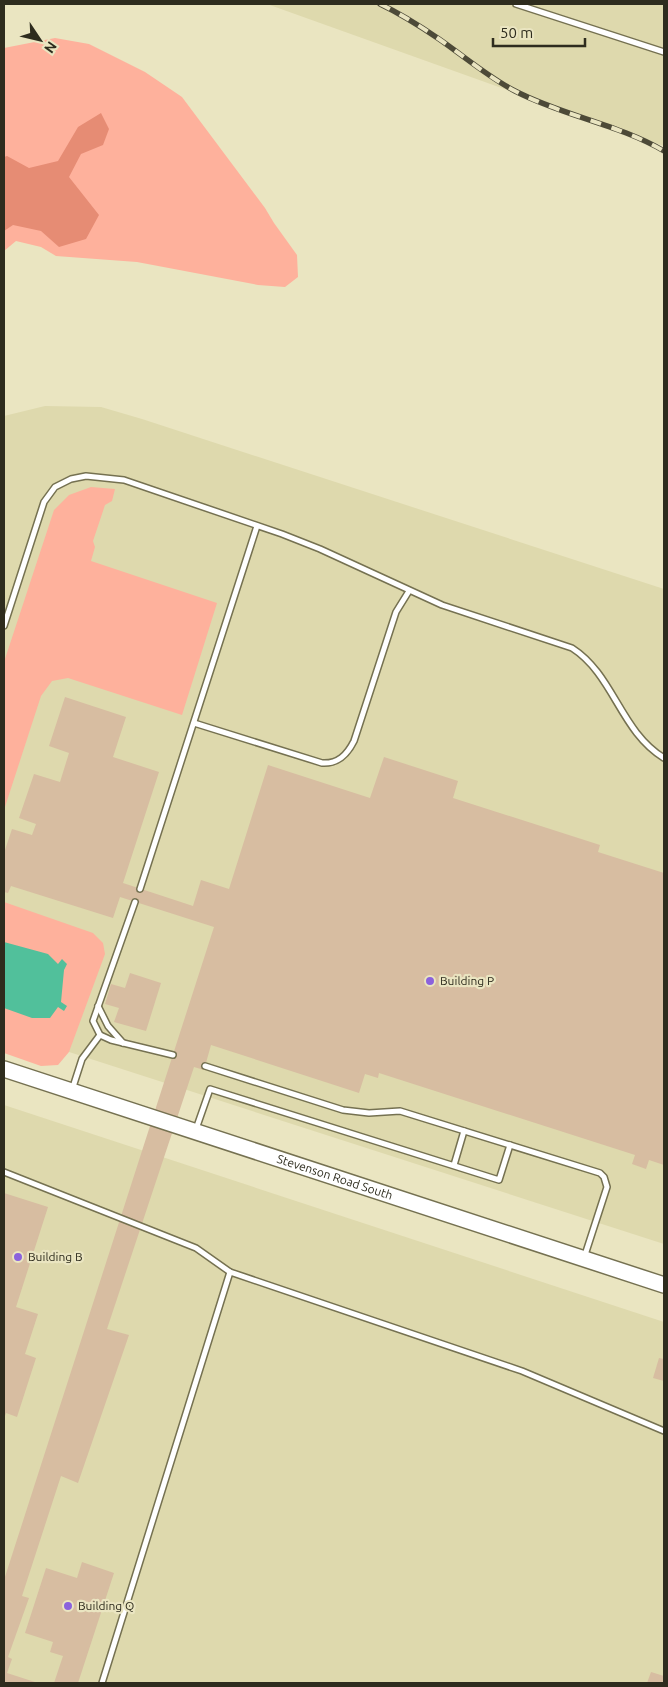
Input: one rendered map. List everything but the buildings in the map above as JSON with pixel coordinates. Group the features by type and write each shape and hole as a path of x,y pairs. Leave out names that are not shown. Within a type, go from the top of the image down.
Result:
{"main road":[{"name":"Stevenson Road South","path":"4,1069 664,1285"}],"lane":[{"path":"516,4 664,52"},
{"path":"4,626 44,502 55,486 86,476 124,480 282,534 320,549 442,605 572,648 585,656 601,677 635,732 664,758"},
{"path":"140,889 257,526"},
{"path":"194,723 322,763 331,763 339,759 348,752 354,742 396,612 409,591"},
{"path":"135,902 93,1021 100,1035 123,1043 172,1055"},
{"path":"98,1006 108,1026 123,1043"},
{"path":"71,1091 82,1059 100,1035"},
{"path":"205,1066 343,1110 370,1113 400,1111 594,1171 604,1177 607,1187 584,1258"},
{"path":"195,1132 210,1089 500,1180 510,1145"},
{"path":"454,1166 464,1131"},
{"path":"4,1172 196,1248 230,1272 522,1371 664,1431"},
{"path":"102,1683 230,1272"}],"shaded area":[{"path":"267,4 664,4 664,146"},
{"path":"55,38 89,44 145,72 182,97 265,208 297,255 298,277 285,287 258,285 137,262 56,256 41,247 16,241 4,251 4,48"},
{"path":"101,113 109,129 103,145 81,154 69,177 99,215 86,239 59,247 41,231 13,225 4,231 4,157 7,156 29,168 58,161 78,127"},
{"path":"45,406 101,407 142,419 664,589 664,1244 4,1031 4,416"},
{"path":"91,487 115,489 112,501 105,505 93,541 95,547 91,561 217,603 182,715 68,678 52,681 41,696 4,810 4,662 54,510 69,495"},
{"path":"4,902 93,933 103,943 105,954 69,1052 58,1065 41,1066 4,1053"},
{"path":"4,942 48,954 58,964 62,959 67,964 64,970 61,1002 67,1006 64,1011 58,1007 50,1018 32,1018 4,1008"},
{"path":"4,1105 664,1322 664,1683 4,1683"}],"railway":[{"path":"380,4 425,29 486,73 515,91 533,100 628,134 664,151"}],"place":[{"name":"Building P","path":"430,981"},
{"name":"Building B","path":"18,1257"},
{"name":"Building Q","path":"68,1606"}]}
